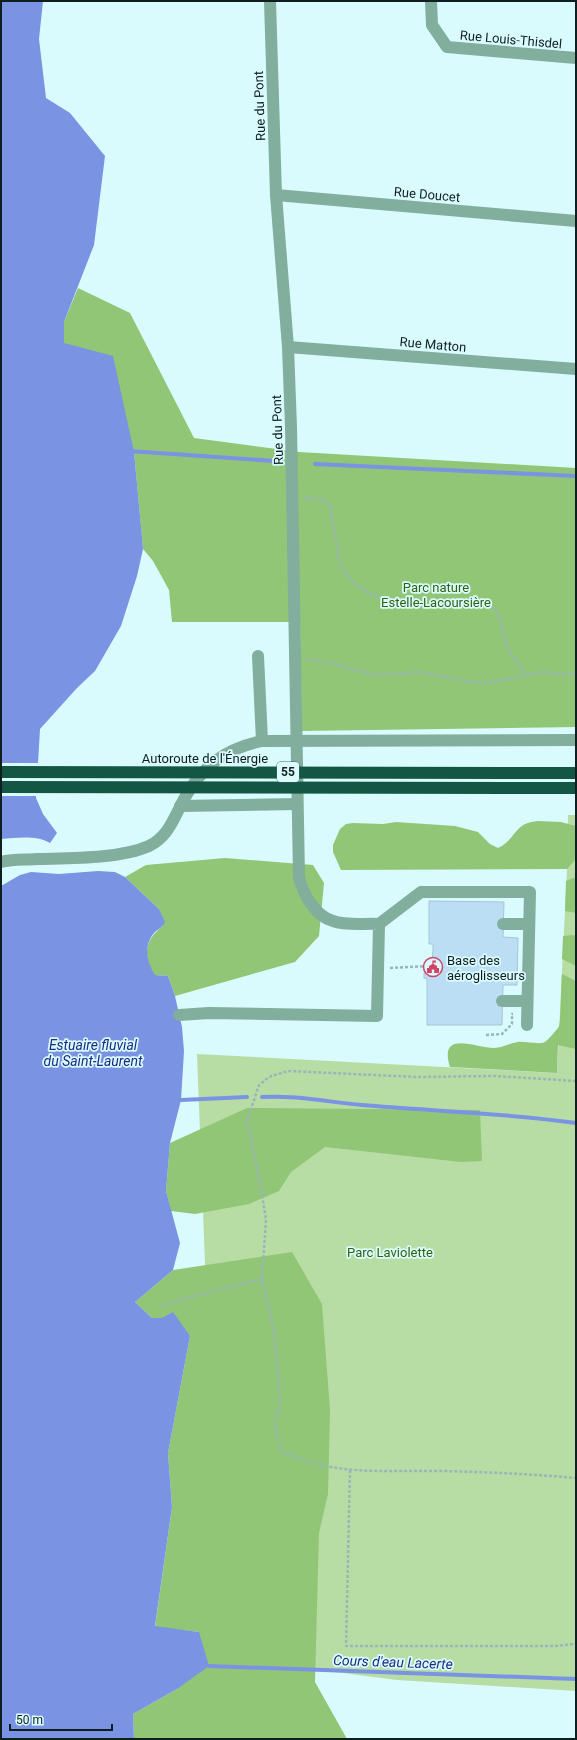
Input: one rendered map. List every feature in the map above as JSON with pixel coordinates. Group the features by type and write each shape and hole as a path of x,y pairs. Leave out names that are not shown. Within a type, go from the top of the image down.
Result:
{"highway":[{"name":"Autoroute de l'Énergie","path":"1,772 576,772"},
{"name":"55","path":"1,787 576,788"}],"street":[{"name":"Rue du Pont","path":"270,1 276,195 288,347 293,509 298,858 301,886 309,901 324,917 338,922 380,924"},
{"name":"Rue Louis-Thisdel","path":"431,1 432,25 447,47 576,58"},
{"name":"Rue Doucet","path":"276,195 576,220"},
{"name":"Rue Matton","path":"288,347 576,369"},
{"path":"258,656 262,740"},
{"path":"1,862 102,855 137,850 158,840 166,832 180,806 209,764 230,751 246,744 262,740 576,740"},
{"path":"180,806 297,804"},
{"path":"179,1015 209,1013 377,1016 380,924 421,892 530,892 529,924 523,961 527,1002 527,1025"},
{"path":"503,924 529,924"},
{"path":"502,1001 527,1002"}],"path":[{"path":"300,498 320,499 329,503 340,563 348,577 361,588 380,597 393,600 465,600 487,602 499,616 508,649 526,674"},
{"path":"301,658 334,664 370,674 382,675 422,672 470,682 486,683 526,674 552,672 576,675"},
{"path":"378,968 428,966"},
{"path":"486,1034 502,1034 512,1024 512,1014"},
{"path":"576,1080 495,1076 417,1077 288,1071 269,1076 259,1085 247,1121 260,1182 266,1220 262,1280 275,1336 280,1401 275,1424 280,1450 315,1465 350,1470 527,1474 576,1478"},
{"path":"162,1305 213,1291 262,1280"},
{"path":"350,1470 346,1646 554,1646 576,1644"}],"green space":[{"name":"Parc nature Estelle-Lacoursière","path":"78,288 130,313 194,438 299,452 576,468 576,727 302,731 300,622 172,622 169,590 153,561 143,549 134,452 64,344 64,322"},
{"name":"Parc Laviolette","path":"568,815 576,815 576,1691 397,1680 220,1657 197,1054 557,1073 567,869"},
{"path":"396,822 455,826 478,832 490,844 498,848 509,840 524,825 530,822 561,822 576,826 576,859 567,869 341,870 333,852 333,845 340,829 346,824 383,824"},
{"path":"225,858 313,865 324,883 319,936 295,962 175,996 168,976 154,975 148,961 147,949 149,943 152,937 163,926 159,909 125,877 146,865"},
{"path":"576,877 576,913 565,911 566,881"},
{"path":"563,936 576,936 576,966 562,959"},
{"path":"562,974 576,981 576,1049 558,1045 557,1073 450,1067 448,1055 449,1048 454,1044 461,1043 494,1048 518,1042 545,1042 559,1026"},
{"path":"247,1108 480,1110 482,1161 461,1162 325,1147 291,1172 279,1191 249,1204 195,1214 171,1211 166,1191 170,1143"},
{"path":"292,1252 322,1304 330,1410 328,1494 319,1533 315,1682 347,1739 134,1739 133,1714 177,1689 199,1632 155,1627 172,1507 168,1453 190,1336 162,1318 152,1318 135,1302 173,1270"}],"water":[{"path":"1,1 43,1 39,39 46,98 70,113 105,156 94,245 64,322 64,343 113,356 134,452 143,549 137,576 121,626 95,671 77,688 40,729 36,798 43,814 57,833 50,843 45,840 33,838 1,839"},
{"name":"Estuaire fluvial du Saint-Laurent","path":"98,871 115,872 125,877 159,909 165,922 149,941 147,953 155,975 168,976 175,996 182,1027 184,1051 181,1100 170,1143 166,1191 180,1243 173,1270 135,1302 152,1318 162,1318 173,1312 190,1336 168,1453 172,1507 155,1626 199,1632 209,1666 177,1689 133,1714 134,1739 1,1739 1,886 20,875 31,872 59,874"}],"pier":[{"path":"1,763 40,763 38,796 1,796"}],"building":[{"path":"429,901 504,902 503,937 518,938 517,985 503,985 502,1025 427,1025 427,979 424,978 424,973 428,969 428,960 432,960 433,951 433,944 429,944"}],"waterway":[{"path":"129,451 274,461"},
{"path":"315,464 576,476"},
{"path":"181,1100 247,1097"},
{"path":"262,1097 299,1098 362,1105 496,1114 576,1123"},
{"name":"Cours d'eau Lacerte","path":"209,1666 576,1679"}],"place":[{"name":"Base des aéroglisseurs","path":"433,967"}]}
